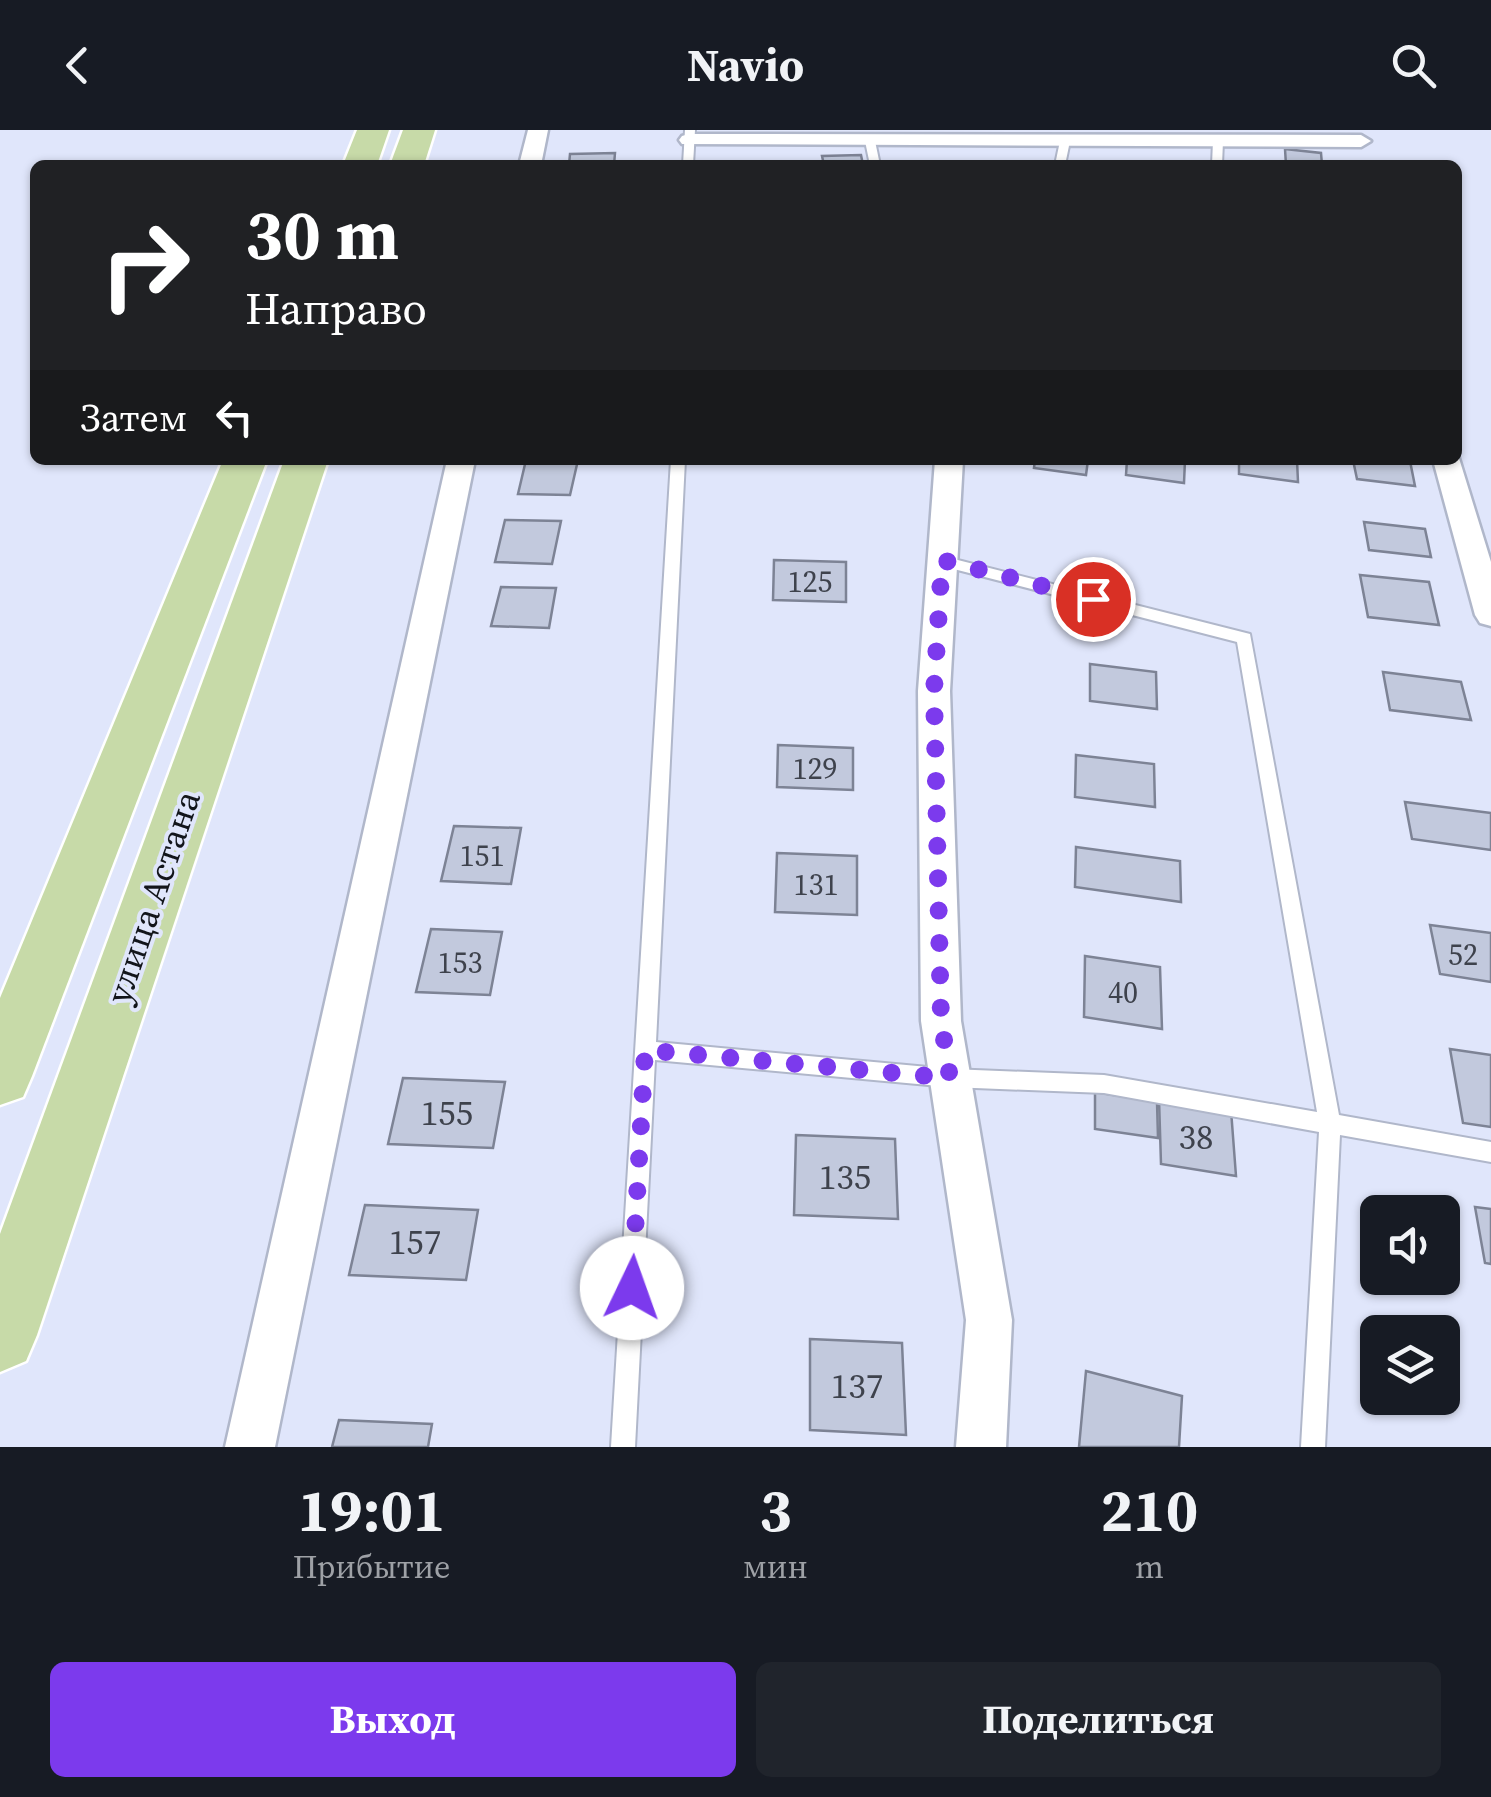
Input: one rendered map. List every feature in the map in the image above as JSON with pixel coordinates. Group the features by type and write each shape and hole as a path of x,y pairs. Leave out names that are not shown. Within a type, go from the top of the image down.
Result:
{"main road":[{"path":"362,160 373,130"},
{"path":"409,160 419,130"},
{"name":"улица Астана","path":"0,1076 242,465"},
{"name":"улица Астана","path":"0,1335 304,465"}],"street":[{"path":"531,160 538,130"},
{"path":"690,135 870,140 1218,140 1361,135 1367,160"},
{"path":"250,1447 460,465"},
{"path":"949,465 934,691 941,1020 989,1320 981,1447"},
{"path":"1448,465 1491,615"}],"lane":[{"path":"688,160 690,135"},
{"path":"870,140 873,160"},
{"path":"1061,160 1065,140"},
{"path":"1217,160 1218,140"},
{"path":"623,1447 678,465"},
{"path":"942,560 1244,638 1330,1124 1312,1447"},
{"path":"645,1050 950,1078 1104,1084 1491,1152"}],"building":[{"path":"1285,149 1321,153 1322,160 1286,160"},
{"path":"615,153 614,160 569,160 570,154"},
{"path":"861,155 862,160 823,160 822,156"},
{"path":"525,465 577,465 570,495 518,494"},
{"path":"1034,465 1087,465 1086,475 1034,468"},
{"path":"1127,465 1185,465 1184,483 1126,475"},
{"path":"1239,465 1297,465 1298,482 1239,474"},
{"path":"1354,465 1411,465 1415,486 1357,479"},
{"path":"505,520 561,521 552,564 495,562"},
{"path":"1364,522 1425,529 1431,557 1369,550"},
{"path":"774,560 846,562 846,602 773,600"},
{"path":"1360,575 1429,582 1439,625 1368,617"},
{"path":"501,587 556,588 549,628 491,626"},
{"path":"1090,664 1156,672 1157,709 1090,701"},
{"path":"1383,672 1461,682 1471,720 1390,710"},
{"path":"778,745 853,748 853,790 777,787"},
{"path":"1076,755 1154,764 1155,807 1075,797"},
{"path":"1405,802 1491,813 1491,850 1412,839"},
{"path":"454,826 521,828 511,884 441,881"},
{"path":"1076,847 1180,861 1181,902 1075,887"},
{"path":"777,853 857,856 857,915 775,912"},
{"path":"1430,925 1491,933 1491,982 1440,974"},
{"path":"431,929 502,932 490,995 416,992"},
{"path":"1085,956 1160,967 1162,1029 1084,1017"},
{"path":"1450,1049 1491,1055 1491,1127 1463,1123"},
{"path":"403,1078 505,1082 493,1148 388,1144"},
{"path":"1095,1092 1157,1102 1158,1138 1095,1129"},
{"path":"1159,1099 1231,1110 1236,1176 1161,1164"},
{"path":"796,1135 895,1139 898,1219 794,1215"},
{"path":"365,1205 478,1210 466,1280 349,1275"},
{"path":"1475,1207 1491,1209 1491,1264 1485,1263"},
{"path":"810,1339 902,1343 906,1435 810,1430"},
{"path":"1086,1371 1182,1396 1179,1447 1079,1447"},
{"path":"339,1420 432,1424 428,1447 332,1447"}],"route":[{"path":"632,1288 645,1050 950,1078 941,1020 934,691 942,560 1093,599"}]}
